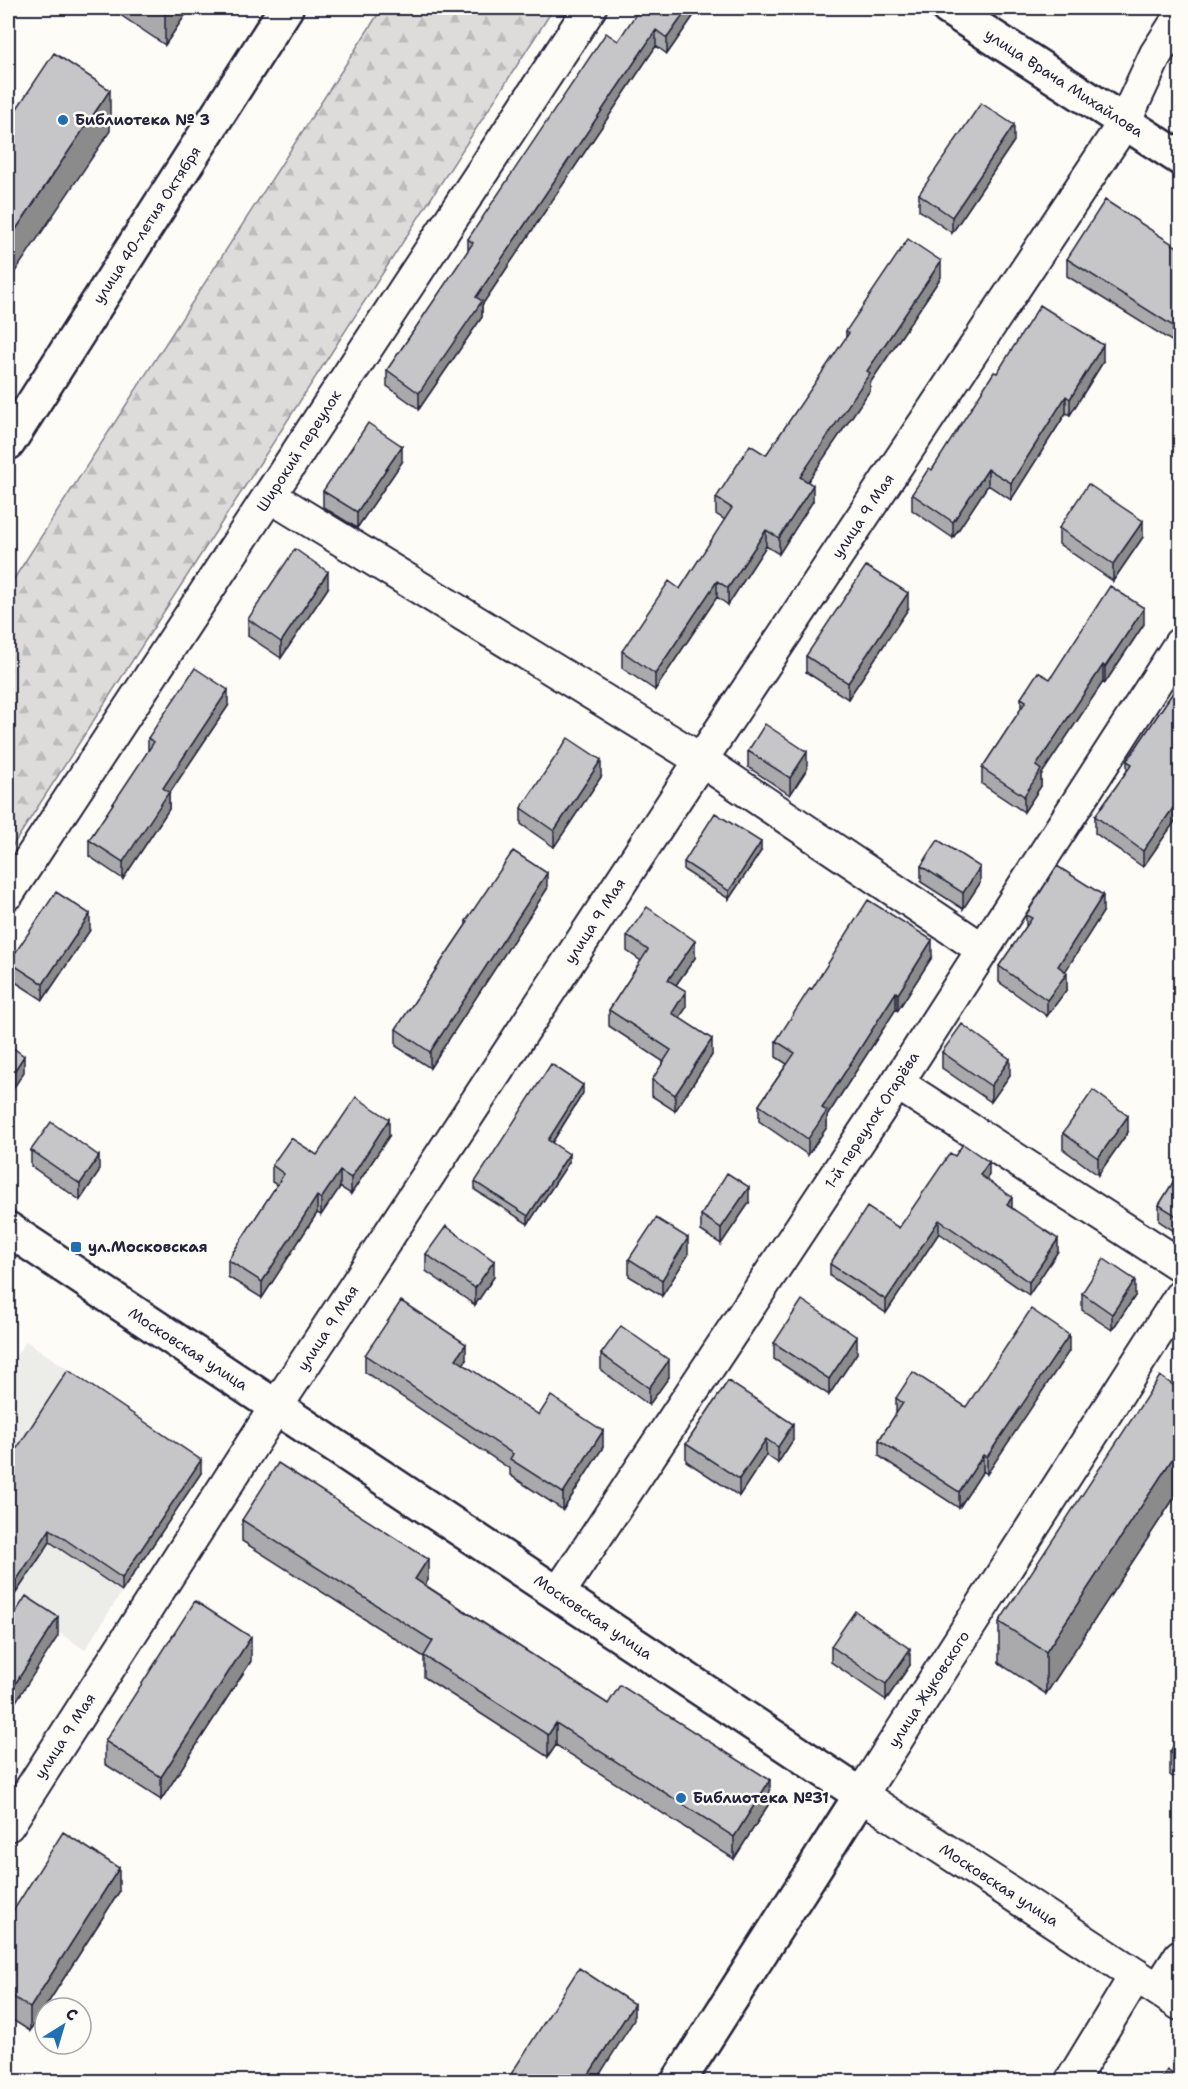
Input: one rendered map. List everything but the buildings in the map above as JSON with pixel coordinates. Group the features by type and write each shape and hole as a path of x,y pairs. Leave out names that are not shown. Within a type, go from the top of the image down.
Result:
{"street":[{"name":"улица 40-летия Октября","path":"8,443 286,8"},
{"name":"Широкий переулок","path":"8,893 590,8"},
{"name":"улица Врача Михайлова","path":"948,8 1180,158"},
{"name":"улица 9 Мая","path":"8,1825 276,1407 701,760 1124,123 1156,54 1180,17"},
{"path":"270,496 701,760 982,949"},
{"name":"1-й переулок Огарёва","path":"558,1594 897,1083 1180,644"},
{"path":"897,1083 1180,1265"},
{"name":"Московская улица","path":"8,1229 861,1795 1158,1989"},
{"name":"улица Жуковского","path":"678,2082 1180,1297"},
{"path":"1071,2082 1158,1989 1180,1956"}],"shaded area":[{"path":"26,1341 205,1461 85,1650 8,1599 8,1369"}],"green space":[{"path":"382,8 554,8 8,853 8,588"}],"place":[{"name":"Библиотека № 3","path":"63,120"},
{"name":"ул.Московская","path":"76,1247"},
{"name":"Библиотека №31","path":"681,1798"}]}
